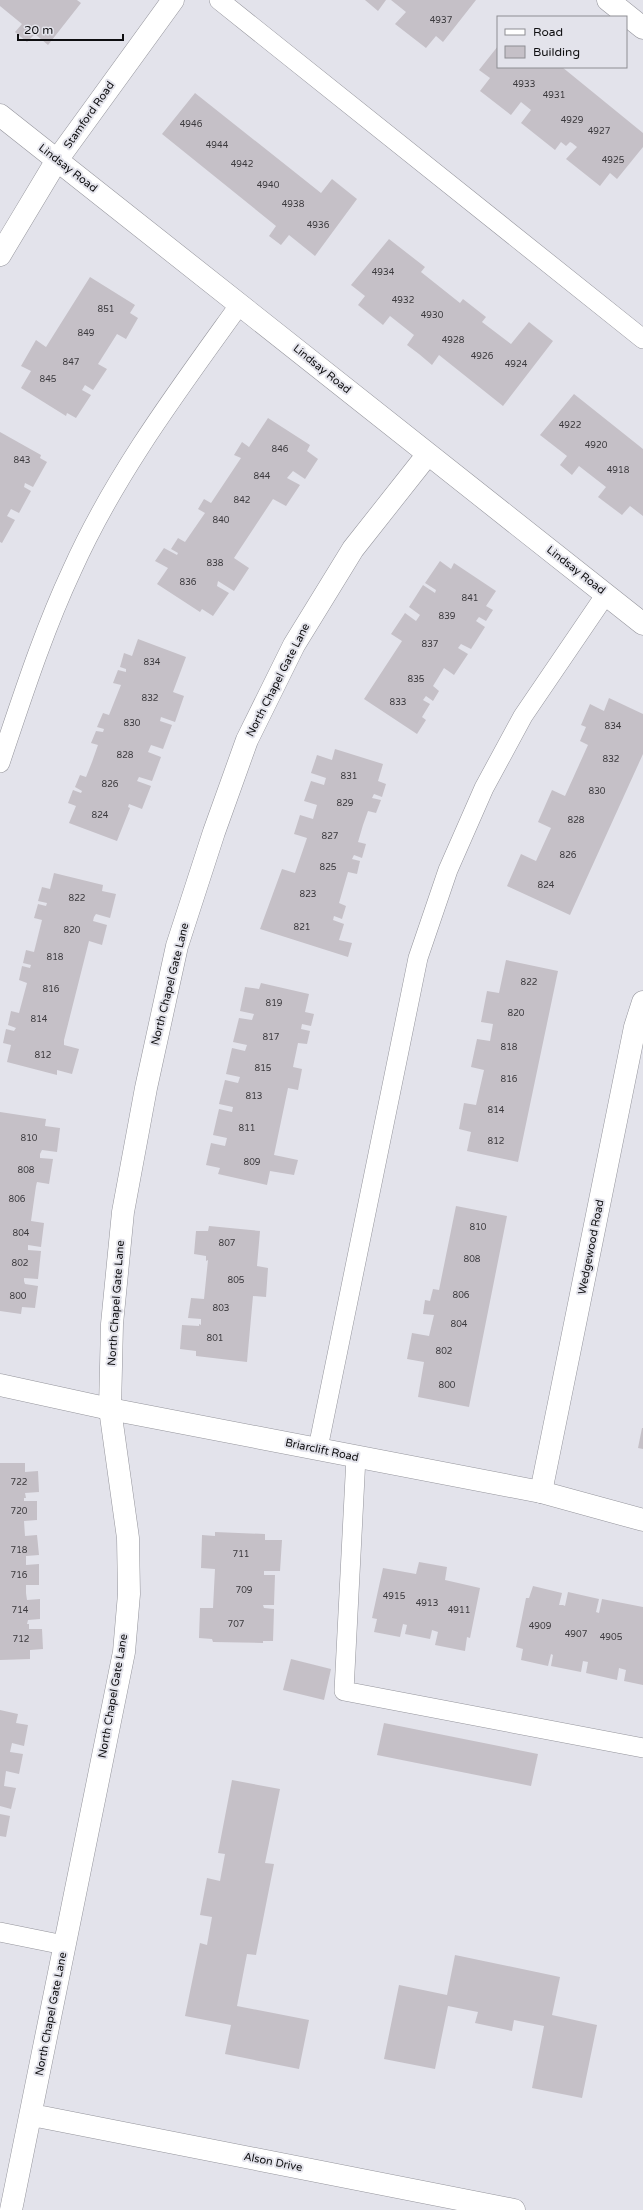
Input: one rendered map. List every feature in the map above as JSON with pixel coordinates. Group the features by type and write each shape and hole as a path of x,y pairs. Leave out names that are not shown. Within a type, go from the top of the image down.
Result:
{"street":[{"name":"Stamford Road","path":"0,255 57,160 173,0"},
{"path":"608,0 643,28"},
{"name":"Lindsay Road","path":"0,115 643,624"},
{"name":"North Chapel Gate Lane","path":"11,2210 32,2115 64,1945 124,1652 128,1601 128,1538 110,1409 112,1324 124,1212 146,1088 177,946 214,832 247,740 294,644 353,549 428,454"},
{"name":"Wedgewood Road","path":"541,1492 635,1027 643,1002"},
{"name":"Briarclift Road","path":"0,1385 110,1409 541,1492 643,1520"},
{"name":"Alson Drive","path":"32,2115 514,2210"}],"lane":[{"path":"219,0 643,338"},
{"path":"0,763 29,676 72,569 118,482 169,402 240,304"},
{"path":"318,1448 418,958 445,877 484,788 523,716 606,594"},
{"path":"356,1457 344,1690 643,1748"},
{"path":"0,1932 64,1945"}],"building":[{"path":"0,0 77,0 81,3 48,45 35,34 27,42 15,32 22,24 0,6"},
{"path":"365,0 386,0 378,11"},
{"path":"391,0 476,0 443,42 436,36 426,48 395,24 406,12"},
{"path":"497,47 497,68 563,68 643,133 643,147 617,179 610,173 600,186 566,159 577,147 572,143 570,142 566,146 561,142 555,150 521,123 531,110 521,102 511,115 480,91 490,78 479,70"},
{"path":"195,93 321,193 332,179 357,199 315,256 289,235 281,245 269,236 276,226 162,134"},
{"path":"389,239 425,267 421,272 460,303 463,299 486,317 482,322 511,344 529,322 553,341 503,406 439,355 432,365 407,345 414,335 390,316 383,325 358,305 365,296 351,285"},
{"path":"90,277 135,305 130,313 138,318 126,339 117,334 98,364 107,369 93,390 85,385 82,390 91,395 76,418 67,413 66,416 21,388 31,371 21,366 36,340 46,347"},
{"path":"574,394 643,449 643,516 630,506 622,515 598,497 606,487 579,466 572,475 560,465 567,456 540,435"},
{"path":"268,418 310,445 307,451 318,459 305,479 293,471 287,478 300,485 286,506 273,499 234,558 249,568 234,591 218,581 217,586 229,593 213,616 202,609 200,612 157,584 168,568 155,561 164,548 177,555 178,553 171,549 178,538 185,542 205,513 198,509 204,499 211,503 241,458 234,455 242,442 249,447"},
{"path":"0,432 41,455 40,458 47,462 33,487 25,483 24,487 31,491 19,513 11,509 7,516 15,520 2,543 0,542"},
{"path":"440,561 451,569 454,563 496,591 486,606 493,610 486,621 479,617 476,621 485,627 471,649 461,644 458,648 468,654 454,675 444,668 433,686 439,691 433,701 426,696 423,700 430,704 422,717 426,720 417,734 364,699 402,641 391,634 405,613 416,621 420,615 409,607 423,585 435,593 436,590 425,583"},
{"path":"138,639 186,657 173,692 184,696 175,722 161,717 160,721 172,725 163,749 151,745 148,752 161,757 152,781 139,777 137,781 151,786 142,809 129,804 128,807 130,808 117,841 69,823 76,806 68,803 73,790 81,793 82,791 75,787 80,775 86,777 98,745 91,743 96,731 103,732 104,729 97,727 103,713 109,715 121,685 113,683 118,670 126,672 126,669 120,667 124,653 132,656"},
{"path":"609,698 643,714 643,754 570,915 507,886 521,854 536,861 551,828 538,822 552,790 565,796 588,745 580,741 586,727 581,725 590,704 604,711"},
{"path":"335,749 383,764 378,781 386,784 382,797 374,794 372,798 381,800 376,813 368,811 363,825 358,842 366,844 362,858 354,855 352,859 360,861 357,874 348,872 339,903 346,906 342,919 334,916 333,920 344,924 339,940 352,943 348,957 260,929 282,869 295,873 307,838 294,834 300,815 313,819 317,805 304,801 311,781 324,785 326,778 311,773 317,755 332,760"},
{"path":"54,873 103,885 102,891 116,894 110,918 96,914 93,921 107,925 102,945 89,941 64,1040 64,1045 79,1049 72,1074 57,1070 57,1075 7,1062 11,1045 3,1043 6,1029 14,1031 16,1028 8,1025 11,1011 19,1013 27,983 19,980 22,966 30,968 31,965 23,963 26,950 34,952 42,920 34,918 38,904 46,906 47,903 38,901 42,887 50,889"},
{"path":"506,960 558,971 518,1162 467,1151 471,1132 459,1129 464,1103 476,1105 484,1070 471,1067 477,1039 490,1041 493,1024 481,1022 487,991 499,993"},
{"path":"261,983 309,994 305,1012 314,1014 311,1026 302,1024 301,1029 310,1031 307,1044 298,1043 293,1067 302,1069 298,1090 288,1088 274,1155 298,1160 294,1175 270,1171 267,1185 218,1174 220,1168 206,1165 211,1143 225,1146 227,1138 213,1135 219,1109 232,1112 233,1107 219,1104 225,1080 238,1083 240,1077 226,1074 232,1048 245,1051 247,1045 233,1042 239,1018 252,1020 254,1014 240,1011 245,987 259,989"},
{"path":"0,1112 46,1119 45,1126 60,1128 57,1152 42,1150 40,1154 40,1158 53,1159 49,1184 37,1182 31,1221 44,1223 41,1247 28,1245 28,1250 41,1251 38,1279 24,1278 25,1284 38,1286 35,1308 22,1307 21,1314 0,1311"},
{"path":"456,1206 507,1216 469,1407 418,1397 424,1362 407,1359 412,1333 429,1336 434,1315 423,1314 425,1300 430,1301 433,1289 439,1290"},
{"path":"209,1226 260,1231 257,1266 268,1268 266,1297 253,1296 247,1362 196,1356 196,1351 180,1349 182,1325 201,1325 201,1319 188,1318 191,1298 204,1299 208,1260 206,1261 206,1256 194,1254 196,1231 208,1231"},
{"path":"643,1428 643,1449 638,1448"},
{"path":"0,1463 25,1463 25,1472 38,1471 39,1492 25,1493 26,1498 24,1498 24,1501 37,1501 37,1520 24,1521 25,1536 37,1535 39,1555 26,1556 26,1565 39,1564 39,1585 26,1585 27,1600 40,1599 40,1619 28,1620 27,1624 29,1624 29,1629 42,1629 43,1649 30,1650 30,1659 0,1660"},
{"path":"215,1532 265,1534 265,1540 282,1540 280,1571 264,1571 264,1575 275,1575 274,1605 263,1605 264,1608 274,1609 273,1641 263,1641 263,1643 213,1642 212,1639 199,1638 200,1608 213,1608 215,1569 201,1568 202,1535 215,1536"},
{"path":"419,1562 447,1567 445,1580 480,1588 470,1638 467,1637 465,1651 435,1645 438,1632 432,1630 430,1639 405,1634 407,1625 403,1624 400,1637 374,1632 377,1619 372,1618 383,1568 416,1574"},
{"path":"533,1586 562,1593 559,1605 565,1606 568,1592 599,1599 596,1612 599,1613 602,1599 643,1607 643,1685 624,1681 626,1670 619,1668 617,1680 586,1673 588,1662 583,1661 581,1672 551,1666 553,1655 551,1654 548,1666 521,1660 523,1649 516,1647 526,1598 529,1598"},
{"path":"291,1659 331,1669 324,1700 283,1690"},
{"path":"0,1710 18,1714 16,1723 28,1725 24,1746 12,1743 10,1752 23,1754 19,1774 6,1771 4,1786 16,1788 11,1809 0,1806"},
{"path":"384,1723 538,1754 531,1786 377,1755"},
{"path":"232,1780 280,1789 265,1863 274,1864 256,1955 247,1954 237,2006 309,2020 299,2069 225,2054 231,2025 185,2016 200,1943 207,1945 212,1917 200,1915 207,1878 220,1881 225,1854 218,1853"},
{"path":"0,1814 10,1816 6,1837 0,1836"},
{"path":"455,1955 560,1977 552,2015 597,2025 582,2098 532,2088 544,2026 514,2020 512,2031 475,2023 478,2012 448,2006 435,2069 384,2059 399,1985 447,1995"}]}
